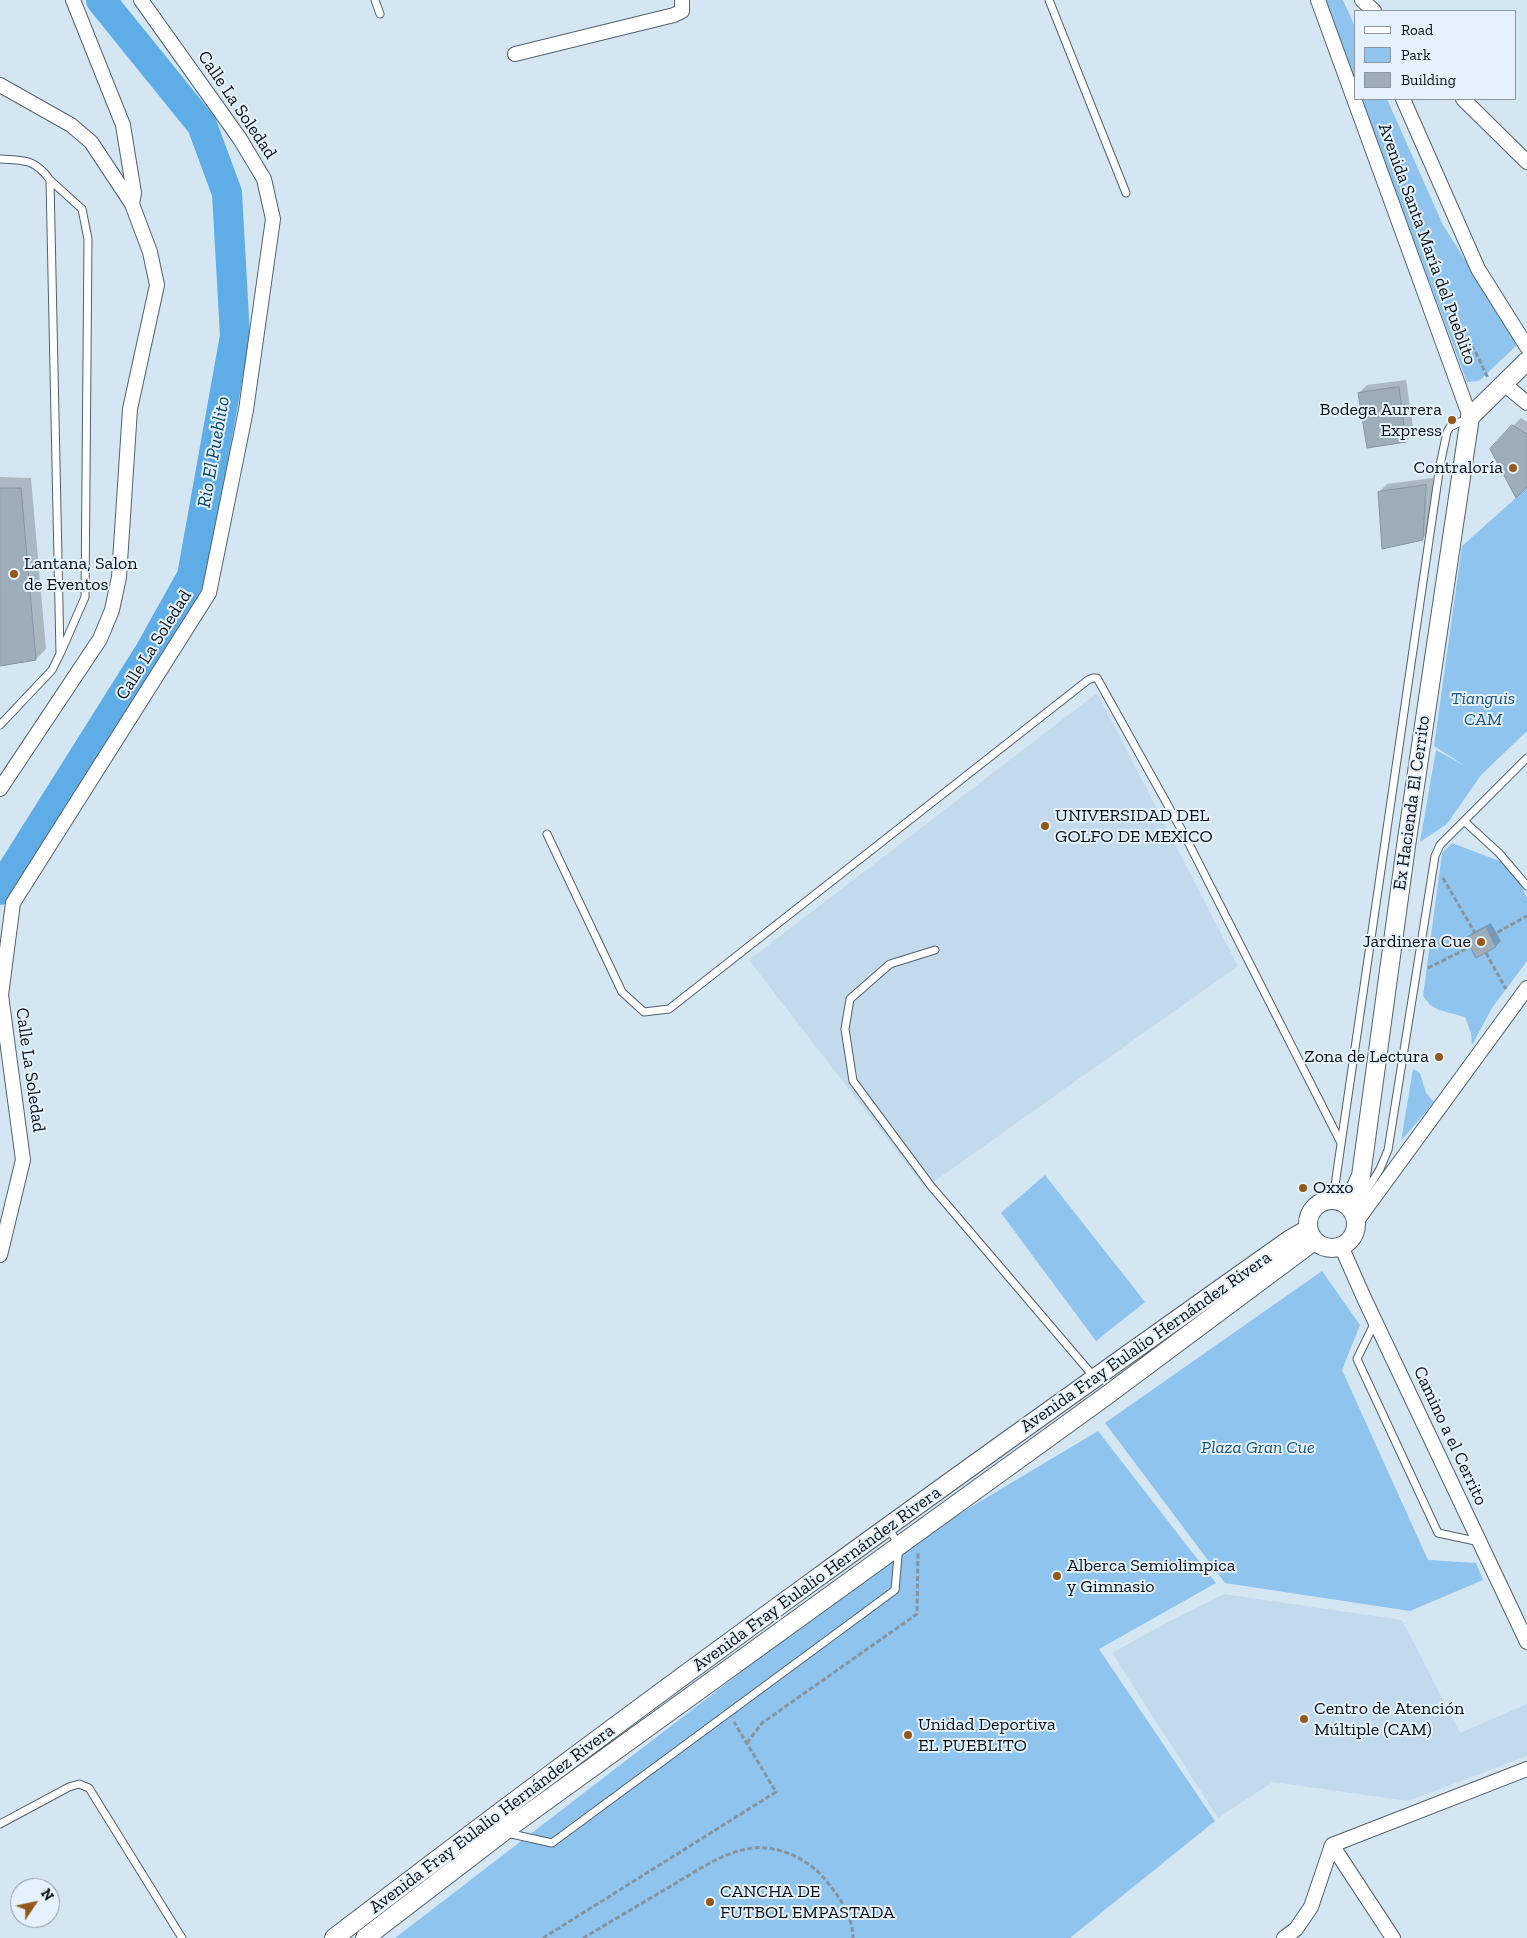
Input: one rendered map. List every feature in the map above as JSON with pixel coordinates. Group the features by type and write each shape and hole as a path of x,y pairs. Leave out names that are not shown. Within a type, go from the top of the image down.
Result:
{"street":[{"path":"73,0 123,125 134,193 132,204"},
{"name":"Calle La Soledad","path":"0,1255 23,1160 1,995 13,903 209,593 246,410 273,219 264,179 240,138 141,0"},
{"path":"515,54 674,15 682,11 682,0"},
{"name":"Avenida Santa María del Pueblito","path":"1318,0 1354,99"},
{"path":"1361,0 1373,10"},
{"path":"0,86 71,125 91,142 132,204 150,252 157,285 130,409 119,577 112,610 100,639 0,790"},
{"name":"Avenida Santa María del Pueblito","path":"1354,100 1470,417"},
{"name":"Avenida Santa María del Pueblito","path":"1403,100 1478,269 1527,347"},
{"path":"1464,100 1527,162"},
{"path":"1470,417 1527,361"},
{"path":"1499,388 1527,404"},
{"name":"Ex Hacienda El Cerrito","path":"1348,1205 1361,1176 1406,846 1470,417"},
{"path":"1348,1205 1527,988"},
{"path":"1321,1202 1348,1205 1355,1232 1350,1241 1332,1248 1322,1246 1311,1235 1308,1219 1312,1209 1321,1202"},
{"name":"Avenida Fray Eulalio Hernández Rivera","path":"334,1938 491,1817 888,1526 1289,1240 1311,1235"},
{"name":"Avenida Fray Eulalio Hernández Rivera","path":"364,1938 503,1832 1106,1396 1311,1235"},
{"name":"Camino a el Cerrito","path":"1341,1246 1375,1322 1527,1642"},
{"path":"1284,1938 1296,1929 1311,1907 1332,1846 1527,1769"},
{"path":"1332,1846 1393,1938"}],"lane":[{"path":"375,0 380,14"},
{"path":"1048,0 1126,193"},
{"path":"0,159 27,160 41,168 50,180 82,209 88,240 85,597 52,670 0,725"},
{"path":"50,180 60,654"},
{"path":"1348,1205 1341,1143 1440,466 1450,427 1470,417"},
{"path":"547,834 622,992 644,1012 669,1009 1088,680 1097,678 1185,836 1341,1143"},
{"path":"1348,1205 1380,1169 1388,1150 1435,856 1440,845 1527,758"},
{"path":"1464,821 1499,853 1527,886"},
{"path":"935,950 890,964 850,999 846,1029 853,1081 930,1186 1095,1379"},
{"path":"1375,1322 1357,1359 1438,1533 1480,1542"},
{"path":"491,1817 503,1832 552,1843 895,1590 899,1545 888,1526"},
{"path":"0,1824 69,1787 79,1784 89,1788 182,1938"}],"path":[{"path":"1448,309 1451,318 1499,388"},
{"path":"1439,871 1475,933"},
{"path":"1491,936 1527,916"},
{"path":"1426,969 1470,947"},
{"path":"1486,953 1506,989"},
{"path":"747,1742 762,1723 917,1614 919,1530"},
{"path":"543,1938 776,1792 729,1713"},
{"path":"583,1938 725,1854 754,1848 793,1855 815,1868 835,1891 844,1906 853,1928 853,1938"}],"shaded area":[{"name":"UNIVERSIDAD DEL GOLFO DE MEXICO","path":"1097,693 1238,966 925,1188 749,960"},
{"name":"Centro de Atención Múltiple (CAM)","path":"1224,1594 1402,1620 1460,1733 1527,1704 1527,1756 1408,1801 1273,1782 1218,1818 1112,1653"}],"green space":[{"path":"1324,0 1343,0 1354,25 1354,80"},
{"path":"1361,100 1387,100 1443,225 1518,344 1479,381 1467,382"},
{"name":"Tianguis CAM","path":"1527,488 1527,731 1481,775 1447,824 1420,842 1436,750 1467,767 1434,746 1462,546"},
{"path":"1452,843 1502,862 1521,885 1527,898 1527,961 1492,1008 1472,1045 1471,1033 1465,1017 1439,1010 1430,1005 1423,996 1442,853"},
{"path":"1413,1069 1420,1073 1426,1093 1434,1102 1401,1141"},
{"path":"1045,1175 1145,1302 1096,1341 1001,1213"},
{"name":"Plaza Gran Cue","path":"1322,1271 1360,1325 1342,1370 1428,1560 1476,1563 1483,1580 1410,1611 1225,1583 1105,1423"},
{"name":"Unidad Deportiva EL PUEBLITO","path":"1098,1431 1216,1583 1099,1649 1215,1821 1070,1938 395,1938 904,1547"}],"building":[{"path":"1399,387 1406,442 1367,448 1358,393"},
{"name":"Contraloría","path":"1512,425 1527,434 1527,487 1516,498 1490,449"},
{"path":"1426,485 1423,540 1382,549 1378,492"},
{"name":"Lantana, Salon de Eventos","path":"0,488 21,488 36,660 0,666"},
{"name":"Jardinera Cue","path":"1486,927 1496,947 1476,958 1466,938"}],"waterway":[{"name":"Rio El Pueblito","path":"0,890 149,653 192,576 235,336 227,193 202,125 101,0"}],"place":[{"name":"Bodega Aurrera Express","path":"1452,420"},
{"name":"Contraloría","path":"1513,468"},
{"name":"Lantana, Salon de Eventos","path":"14,574"},
{"name":"UNIVERSIDAD DEL GOLFO DE MEXICO","path":"1045,826"},
{"name":"Jardinera Cue","path":"1481,942"},
{"name":"Zona de Lectura","path":"1439,1057"},
{"name":"Oxxo","path":"1303,1188"},
{"name":"Alberca Semiolimpica y Gimnasio","path":"1057,1576"},
{"name":"Centro de Atención Múltiple (CAM)","path":"1304,1719"},
{"name":"Unidad Deportiva EL PUEBLITO","path":"908,1735"},
{"name":"CANCHA DE FUTBOL EMPASTADA","path":"710,1902"}]}
